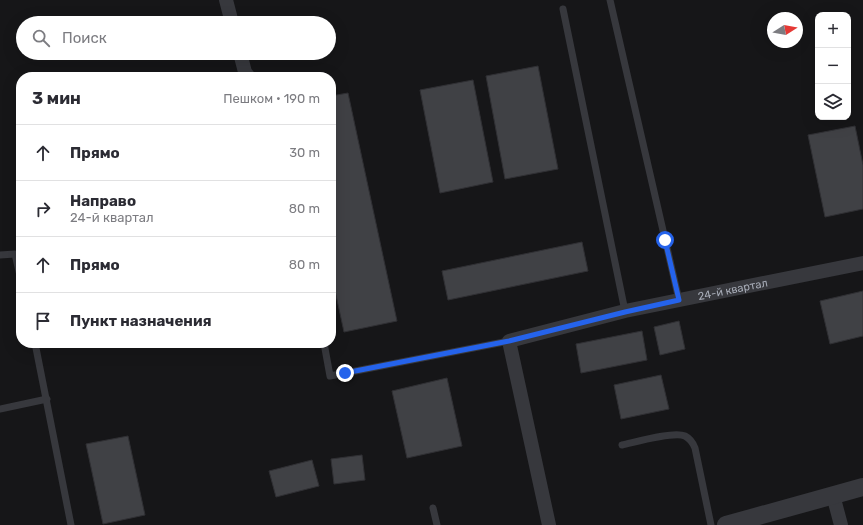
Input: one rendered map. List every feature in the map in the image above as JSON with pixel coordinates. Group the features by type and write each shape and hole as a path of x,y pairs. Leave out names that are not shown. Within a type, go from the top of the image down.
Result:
{"street":[{"path":"226,0 230,16"},
{"path":"242,60 245,72"},
{"name":"24-й квартал","path":"509,341 679,300 863,263"},
{"path":"509,341 549,525"},
{"path":"726,525 863,487"},
{"path":"833,495 841,525"}],"lane":[{"path":"610,0 679,300"},
{"path":"563,9 625,312"},
{"path":"0,255 15,254 16,258"},
{"path":"325,348 330,376 509,341"},
{"path":"36,348 71,525"},
{"path":"0,409 46,399"},
{"path":"622,445 675,434 685,436 691,440 695,448 711,525"},
{"path":"433,508 437,525"}],"building":[{"path":"538,66 558,169 505,179 486,76"},
{"path":"473,80 493,182 440,193 420,90"},
{"path":"348,93 397,321 344,332 336,295 336,95"},
{"path":"855,126 863,165 863,209 825,217 808,135"},
{"path":"582,242 588,271 448,300 442,271"},
{"path":"863,291 863,336 830,344 820,301"},
{"path":"679,321 685,349 660,355 654,327"},
{"path":"642,331 647,360 581,373 576,344"},
{"path":"661,375 669,409 621,419 614,385"},
{"path":"447,378 462,446 407,458 392,391"},
{"path":"128,436 145,515 103,524 86,444"},
{"path":"362,455 365,480 334,484 331,459"},
{"path":"312,460 319,486 276,497 269,471"}],"route":[{"path":"345,373 509,341 679,300 665,240"}]}
